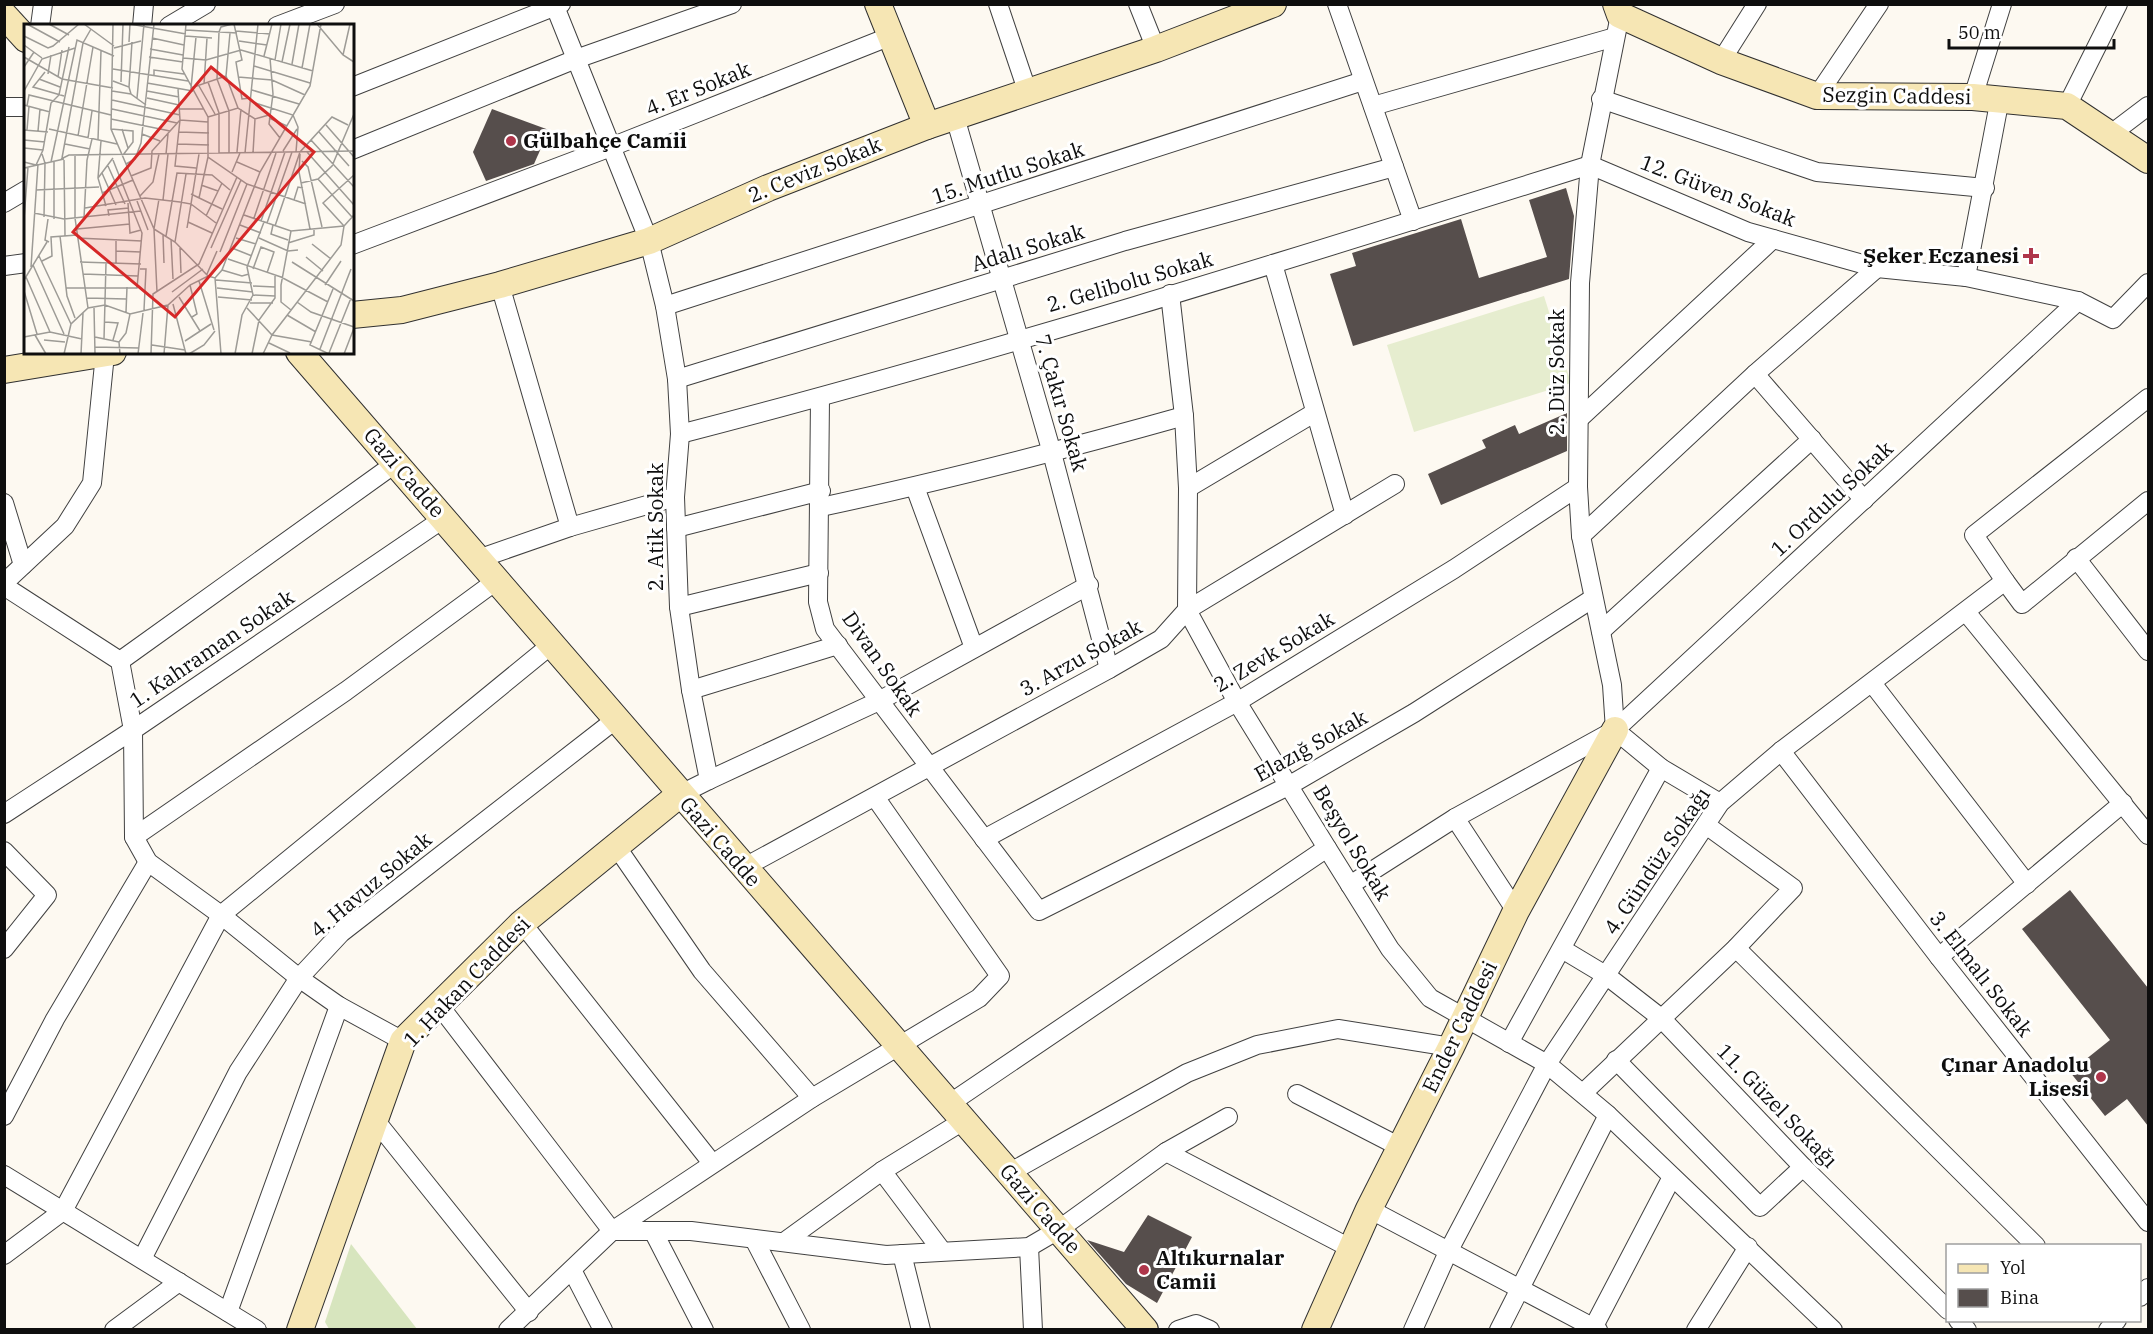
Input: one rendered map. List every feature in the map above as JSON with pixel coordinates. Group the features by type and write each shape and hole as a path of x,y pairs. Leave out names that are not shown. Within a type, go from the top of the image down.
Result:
{"main road":[{"path":"878,4 927,126"},
{"name":"2. Ceviz Sokak","path":"354,315 402,310 500,285 649,241 768,188 927,126 1156,49 1262,6"},
{"path":"4,15 24,37"},
{"name":"Sezgin Caddesi","path":"1617,19 1721,61 1817,96 1973,97 2067,106 2148,160"},
{"path":"4,370 103,354"},
{"name":"Gazi Cadde","path":"301,354 743,868 1145,1329"},
{"name":"Ender Caddesi","path":"1315,1329 1368,1209 1465,1019 1516,911 1615,730"},
{"name":"1. Hakan Caddesi","path":"307,1324 403,1041 522,923 680,795"}],"street":[{"path":"40,24 43,4"},
{"path":"142,24 144,4"},
{"path":"172,24 206,4"},
{"path":"282,24 335,4"},
{"path":"354,149 576,59 732,4"},
{"path":"998,4 1028,93"},
{"path":"1138,4 1156,49"},
{"path":"1337,4 1413,221"},
{"path":"1721,61 1757,4"},
{"path":"1817,96 1879,4"},
{"path":"1973,97 2001,4"},
{"path":"2067,106 2118,4"},
{"path":"354,86 557,5"},
{"name":"2. Atik Sokak","path":"557,5 576,59 649,241 665,306 677,379 680,434 675,497 679,607 691,690 709,780"},
{"path":"1373,106 1617,19"},
{"name":"2. Düz Sokak","path":"1615,730 1612,685 1592,599 1581,536 1578,487 1580,283 1590,165 1617,19"},
{"name":"4. Er Sokak","path":"354,244 611,147 891,36"},
{"name":"15. Mutlu Sokak","path":"665,306 1363,81"},
{"path":"1601,99 1817,172 1985,188"},
{"path":"1966,277 1985,188 2000,99"},
{"path":"2111,134 2148,106"},
{"path":"4,107 24,107"},
{"name":"7. Çakır Sokak","path":"955,117 1089,585 1109,669"},
{"name":"2. Gelibolu Sokak","path":"680,434 820,398 1273,264 1590,165"},
{"name":"12. Güven Sokak","path":"1590,165 1748,232 1877,268 1966,277 2078,300 2113,319 2148,283"},
{"name":"Adalı Sokak","path":"677,379 1125,241 1394,167"},
{"path":"4,203 24,191"},
{"path":"1579,419 1773,239"},
{"path":"4,266 24,263"},
{"path":"1273,264 1314,413 1346,515"},
{"path":"1581,536 1755,374 1877,268"},
{"path":"500,285 570,527"},
{"path":"1170,294 1184,416 1188,488 1187,609"},
{"name":"1. Ordulu Sokak","path":"1350,885 1455,818 1615,730 2078,300"},
{"path":"109,354 92,483 65,526 4,584 120,661 133,730 135,837 148,862 221,915 299,978 339,1006 403,1041"},
{"path":"1755,374 1864,500"},
{"name":"Divan Sokak","path":"820,398 821,499 818,602 825,628 1039,911"},
{"path":"2148,398 1974,535 2022,604 2148,501"},
{"path":"1188,488 1314,413"},
{"path":"675,528 821,499 915,487 1052,453 1184,416"},
{"path":"1600,631 1812,439"},
{"path":"120,661 396,463"},
{"name":"3. Arzu Sokak","path":"743,868 1161,639 1187,609 1395,484"},
{"path":"915,487 975,648"},
{"name":"2. Zevk Sokak","path":"984,839 1237,702 1454,569 1578,487"},
{"path":"478,559 570,527 675,497"},
{"path":"4,503 23,565"},
{"name":"1. Kahraman Sokak","path":"9,811 133,730 443,519"},
{"path":"2076,558 2148,651"},
{"path":"679,607 819,573"},
{"path":"135,837 346,691 496,581"},
{"name":"4. Gündüz Sokağı","path":"1413,1329 1448,1252 1547,1064 1720,803 1781,751 2005,581"},
{"path":"680,795 879,701 1089,585"},
{"name":"Elazığ Sokak","path":"1039,911 1290,785 1414,712 1592,599"},
{"name":"Beşyol Sokak","path":"1187,609 1237,702 1350,885 1390,949 1430,998 1547,1064 1608,1115 1833,1329"},
{"path":"1966,612 2148,835"},
{"path":"4,1256 63,1211 221,915 551,645"},
{"path":"691,690 838,645"},
{"path":"1872,683 2027,884"},
{"name":"4. Havuz Sokak","path":"142,1259 238,1072 299,978 341,933 615,720"},
{"path":"1615,730 1661,768 1720,803"},
{"name":"3. Elmalı Sokak","path":"1781,751 1938,957 2148,1222"},
{"path":"1509,1043 1661,768"},
{"path":"4,791 9,811"},
{"path":"508,1329 529,1312 612,1231 812,1098 979,998 1000,976 875,797"},
{"path":"1938,957 2124,803"},
{"path":"1455,818 1516,911"},
{"path":"1582,1094 1736,948 1793,888 1706,825"},
{"path":"616,846 702,971 812,1098"},
{"path":"784,1242 882,1171 956,1113 1327,848"},
{"path":"4,851 47,895 4,949"},
{"path":"4,1116 56,1019 148,862"},
{"path":"522,923 712,1163"},
{"path":"1736,948 2035,1244"},
{"name":"11. Güzel Sokağı","path":"1562,949 1607,976 1661,1018 1803,1167 1946,1309"},
{"path":"439,1005 612,1231"},
{"path":"228,1312 339,1006"},
{"path":"1009,1173 1187,1073 1257,1045 1338,1029 1451,1047"},
{"path":"1616,1060 1760,1207 1803,1167"},
{"path":"1297,1094 1400,1147"},
{"path":"1499,1329 1608,1115"},
{"path":"612,1231 691,1231 886,1255 1029,1247 1058,1230 1166,1152 1228,1117"},
{"path":"375,1120 529,1312"},
{"path":"1166,1152 1350,1248"},
{"path":"882,1171 942,1251"},
{"path":"4,1175 257,1329"},
{"path":"1368,1209 1595,1329 1672,1177"},
{"path":"653,1231 704,1329"},
{"path":"754,1239 801,1329"},
{"path":"1029,1247 1034,1329"},
{"path":"1696,1329 1748,1247"},
{"path":"902,1254 921,1329"},
{"path":"572,1270 603,1329"},
{"path":"114,1329 179,1282"},
{"path":"1178,1329 1196,1324 1210,1329"}],"green space":[{"path":"1544,296 1571,383 1414,432 1387,345"},
{"path":"351,1244 417,1329 329,1329 325,1322"}],"building":[{"name":"Gülbahçe Camii","path":"492,109 549,130 534,164 486,181 473,152"},
{"path":"1566,188 1574,216 1569,279 1353,346 1330,274 1356,266 1352,253 1461,219 1479,278 1547,257 1529,200"},
{"path":"1567,413 1567,451 1441,505 1428,474 1486,448 1482,440 1515,425 1519,434"},
{"path":"2070,890 2148,988 2148,1126 2127,1099 2105,1116 2070,1072 2110,1040 2022,929"},
{"name":"Altıkurnalar Camii","path":"1148,1215 1192,1237 1157,1303 1126,1284 1087,1240 1124,1252"}],"place":[{"name":"Gülbahçe Camii","path":"511,141"},
{"name":"Şeker Eczanesi","path":"2031,256"},
{"name":"Çınar Anadolu Lisesi","path":"2101,1077"},
{"name":"Altıkurnalar Camii","path":"1144,1270"}]}
